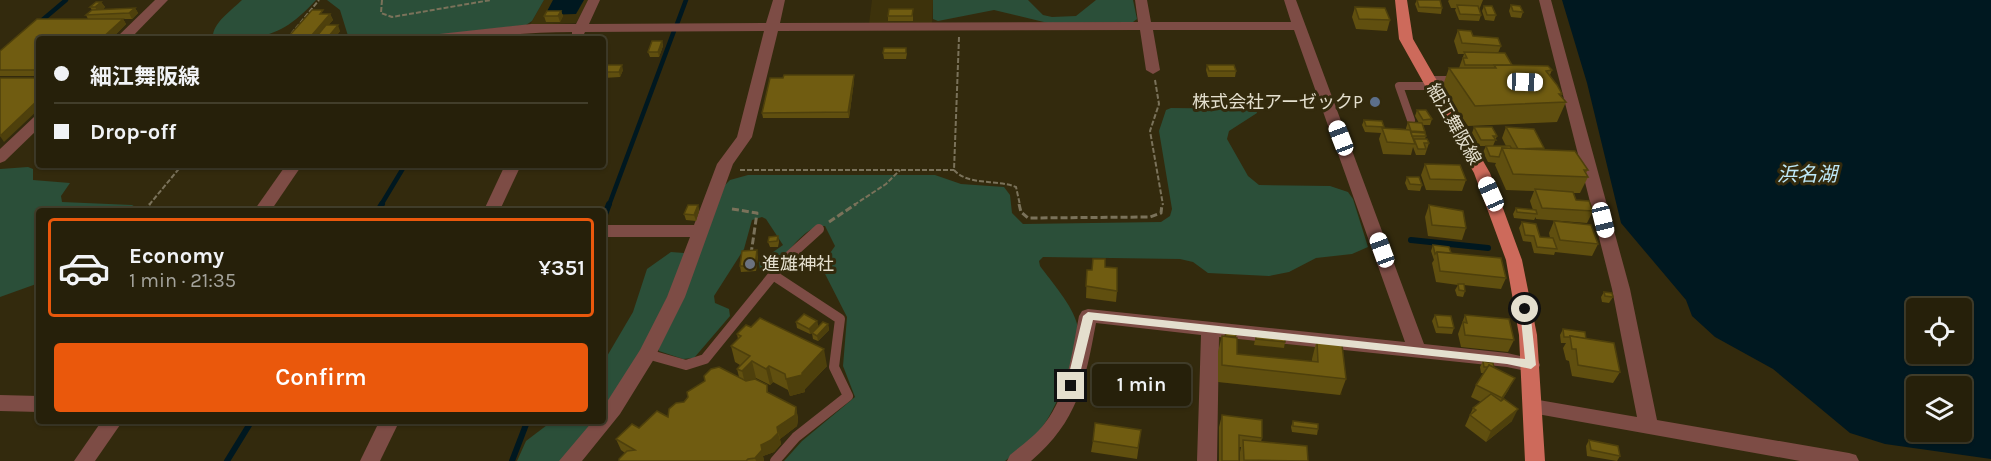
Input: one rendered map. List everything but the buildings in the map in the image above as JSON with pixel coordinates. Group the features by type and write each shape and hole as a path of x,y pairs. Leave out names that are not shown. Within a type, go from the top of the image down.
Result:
{"main road":[{"name":"細江舞阪線","path":"1401,0 1406,39 1472,154 1500,215 1520,284 1531,365 1535,461"}],"street":[{"path":"125,36 162,0"},
{"path":"578,33 594,0"},
{"path":"606,419 647,354 680,289 723,170 744,137 779,0"},
{"path":"1141,0 1154,70"},
{"path":"1290,0 1417,350"},
{"path":"1545,0 1562,83 1621,289 1649,428"},
{"path":"458,36 531,28 578,33 772,27 1299,26"},
{"path":"1430,83 1486,81"},
{"path":"0,158 36,123"},
{"path":"264,208 292,168"},
{"path":"493,208 512,168"},
{"path":"606,231 701,231"},
{"path":"1017,461 1045,436 1058,418 1077,368 1088,316 1417,350 1531,365"},
{"path":"1207,461 1210,329"},
{"path":"0,403 36,404"},
{"path":"1533,407 1849,461"},
{"path":"84,461 111,424"},
{"path":"370,461 388,424"},
{"path":"569,461 603,424"}],"lane":[{"path":"1411,120 1399,86 1430,83"},
{"path":"647,354 686,365 699,363 801,242 819,229"},
{"path":"773,275 840,319 834,367 848,396 796,437 775,461"}],"path":[{"path":"289,36 319,0"},
{"path":"382,0 381,13 392,17 491,0"},
{"path":"954,170 959,27"},
{"path":"723,170 954,170 963,178 1009,182 1016,187 1021,212 1028,218 1156,216 1163,208 1150,131 1159,104 1154,70"},
{"path":"146,208 180,168"},
{"path":"819,229 886,184 900,170"},
{"path":"732,209 757,213 751,254"}],"shaded area":[{"path":"544,0 588,0 576,23 530,25"},
{"path":"872,0 933,0 932,24 869,24"},
{"path":"1219,335 1337,347 1342,395 1218,382"}],"green space":[{"path":"242,0 316,0 292,22 262,36 213,36 215,28"},
{"path":"327,0 544,0 532,21 526,25 430,36 348,36 340,10"},
{"path":"933,0 1028,0 1043,15 1052,17 1076,16 1096,0 1133,0 1137,19 1133,22 1048,23 994,10 938,21 933,19"},
{"path":"1171,108 1256,109 1257,113 1229,131 1227,139 1248,176 1259,185 1330,186 1348,192 1353,199 1368,247 1352,254 1316,258 1289,272 1269,276 1208,273 1193,262 1180,259 1043,257 1039,261 1040,266 1075,317 1078,334 1076,347 1060,395 1046,421 1032,438 1005,461 784,461 802,441 855,397 843,366 847,317 821,266 835,246 825,226 806,233 776,264 768,269 760,270 759,262 783,245 766,219 762,217 752,220 744,249 714,296 715,303 729,309 730,316 694,358 683,359 659,351 658,347 688,282 725,185 730,180 748,175 935,175 961,184 1004,187 1010,195 1012,213 1023,224 1161,222 1170,216 1172,209 1159,131 1166,110"},
{"path":"28,167 33,169 33,180 70,183 61,196 62,202 132,205 137,208 36,208 36,284 0,297 0,169"},
{"path":"671,252 684,253 686,257 641,354 606,409 606,358 633,312 647,269"},
{"path":"548,424 596,424 562,461 517,461 526,441"}],"water":[{"path":"553,0 584,0 576,14 545,15"},
{"name":"浜名湖","path":"1562,0 1991,0 1991,459 1885,444 1850,433 1773,369 1715,337 1692,316 1686,300 1621,223 1587,83"}],"waterway":[{"path":"40,22 66,0"},
{"path":"677,24 686,0"},
{"path":"609,205 674,31"},
{"path":"381,205 403,168"},
{"path":"380,208 382,204"},
{"path":"606,212 609,204"},
{"path":"1411,240 1488,248"},
{"path":"227,461 250,424"},
{"path":"512,461 526,424"}],"place":[{"name":"株式会社アーゼックP","path":"1375,102"},
{"name":"進雄神社","path":"750,264"}],"route":[{"path":"1071,386 1082,350 1088,316 1507,360 1531,365 1525,309"}]}
